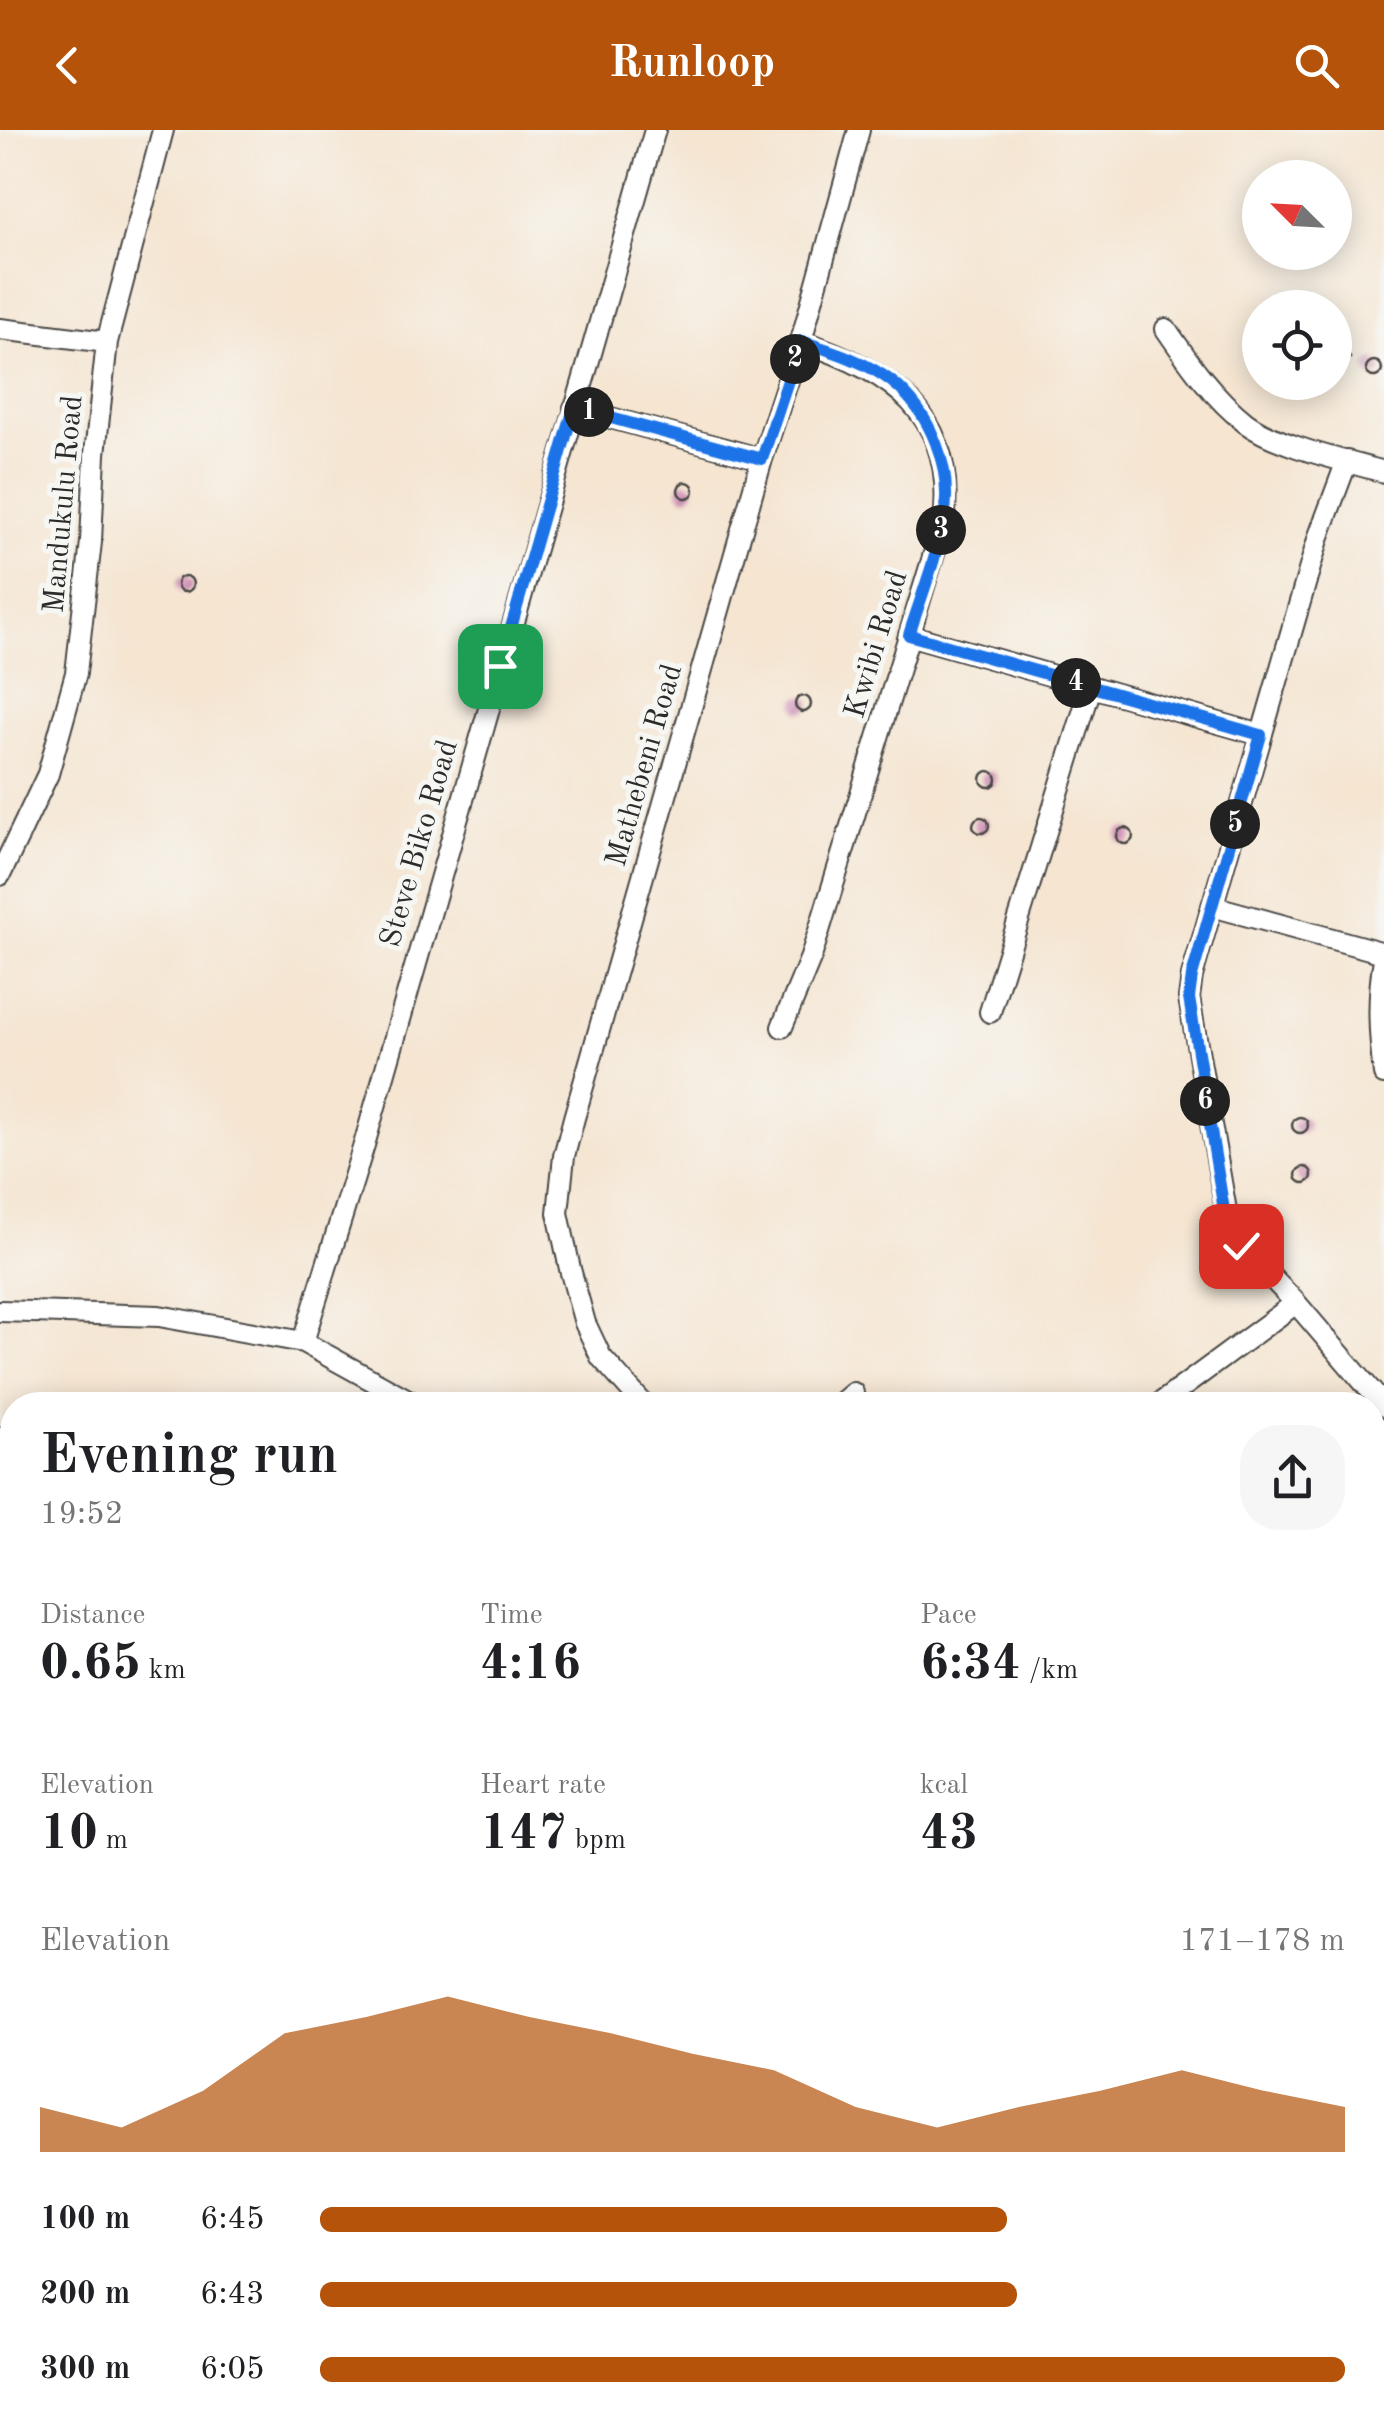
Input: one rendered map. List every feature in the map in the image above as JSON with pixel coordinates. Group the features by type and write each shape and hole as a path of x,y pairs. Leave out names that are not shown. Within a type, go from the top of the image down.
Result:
{"street":[{"name":"Mandukulu Road","path":"0,875 48,774 76,674 107,342 163,130"},
{"name":"Steve Biko Road","path":"303,1342 364,1146 655,130"},
{"name":"Mathebeni Road","path":"633,1392 602,1357 585,1323 558,1212 559,1187 579,1099 762,459 801,341 858,130"},
{"path":"0,329 107,342"},
{"path":"1166,329 1202,381 1248,424 1276,438 1384,472"},
{"name":"Kwibi Road","path":"782,1027 811,957 944,521 946,489 943,464 917,409 889,380 841,354 801,341"},
{"path":"574,408 762,459"},
{"path":"1347,461 1318,536 1192,976 1189,998 1224,1210 1241,1246 1372,1392"},
{"path":"909,635 1261,735"},
{"path":"990,1012 1091,687"},
{"path":"1212,906 1384,956 1378,991 1384,1074"},
{"path":"1176,1392 1296,1303"},
{"path":"0,1311 159,1316 303,1342 393,1392"}],"building":[{"path":"1374,361 1382,369 1374,377 1366,369"},
{"path":"686,482 694,490 686,498 678,490"},
{"path":"185,576 193,584 185,592 177,584"},
{"path":"803,696 811,704 803,712 795,704"},
{"path":"989,771 997,779 989,787 981,779"},
{"path":"981,817 989,825 981,833 973,825"},
{"path":"1125,828 1133,836 1125,844 1117,836"},
{"path":"1300,1117 1308,1125 1300,1133 1292,1125"},
{"path":"1304,1167 1312,1175 1304,1183 1296,1175"}],"route":[{"path":"500,666 574,408 762,459 801,341 841,354 889,380 917,409 932,435 943,464 946,489 944,521 909,635 1261,735 1189,998 1224,1210 1241,1246"}]}
